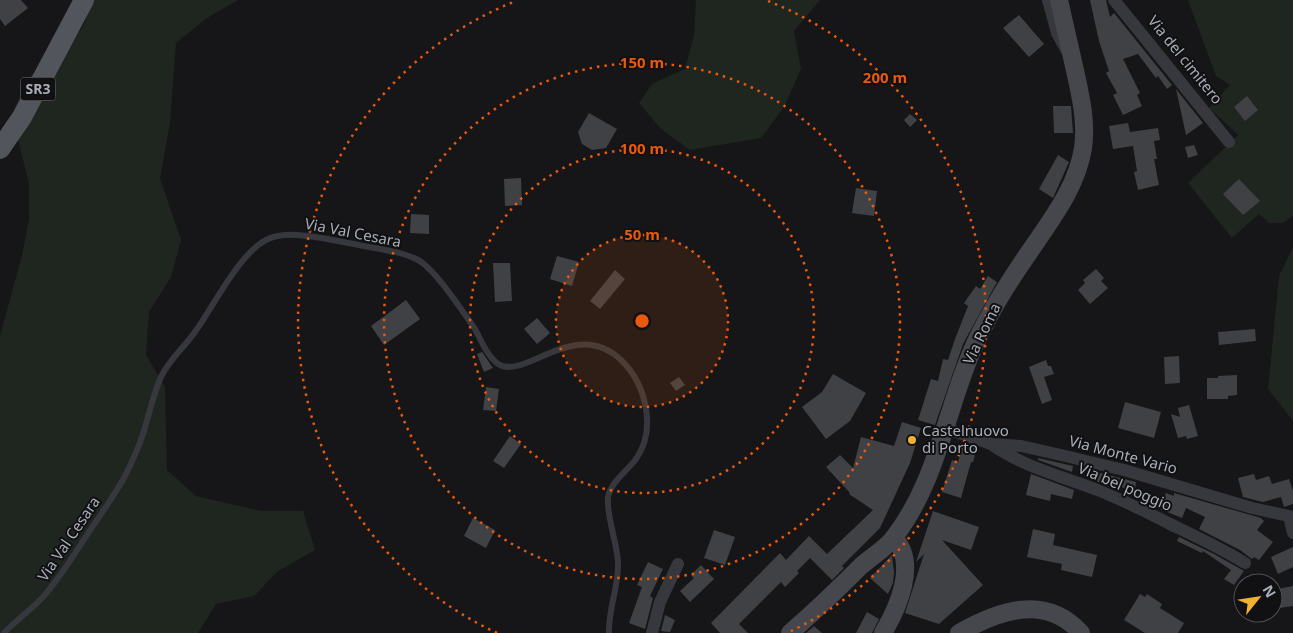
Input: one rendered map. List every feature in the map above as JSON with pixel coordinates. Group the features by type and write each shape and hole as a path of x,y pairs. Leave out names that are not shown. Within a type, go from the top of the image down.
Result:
{"main road":[{"name":"SR3","path":"0,149 22,117 84,0"},
{"name":"Via Roma","path":"790,633 838,590 862,565 894,538 922,491 934,463 956,395 981,331 1020,266 1058,209 1077,170 1082,150 1084,126 1082,104 1060,0"},
{"path":"883,633 893,616 900,597 905,566 904,552 894,538"},
{"path":"959,633 992,616 1011,610 1026,609 1042,610 1056,614 1081,633"}],"street":[{"path":"1048,0 1056,33 1072,57"},
{"name":"Via del cimitero","path":"1114,0 1229,142"},
{"name":"Via Monte Vario","path":"945,428 991,444 1021,446 1077,458 1252,508 1291,516"},
{"name":"Via bel poggio","path":"991,444 1026,465 1094,489 1136,507 1220,548 1245,563"},
{"path":"1291,516 1293,533"},
{"path":"652,633 660,602 678,564"}],"lane":[{"name":"Via Val Cesara","path":"4,633 52,587 116,492 138,447 162,375 176,353 195,332 232,275 255,247 269,238 285,235 324,238 402,254 419,261 436,275 472,325 489,354 501,365 516,365 568,346 585,344 601,346 620,358 628,367 641,390 647,413 647,430 644,444 637,458 617,481 609,495 609,509 616,544 618,569 616,592 609,617 609,633"}],"shaded area":[{"path":"94,0 238,0 207,18 176,43 170,123 160,178 181,240 171,277 149,312 146,355 165,387 167,470 196,496 261,511 303,511 315,550 278,571 254,596 216,604 198,633 0,633 0,336 22,255 29,219 29,183 12,116 26,80 81,30"},
{"path":"696,0 820,0 794,31 801,69 784,107 761,138 690,150 661,129 639,103 652,84 685,69 694,35"},
{"path":"1188,0 1293,0 1293,216 1283,223 1269,223 1259,214 1232,238 1188,183 1238,135 1209,108 1230,85 1216,76"},
{"path":"1293,247 1293,421 1268,389 1279,276"}],"building":[{"path":"0,0 21,0 28,8 5,26 0,19"},
{"path":"1090,0 1106,0 1110,17 1114,13 1172,85 1167,89 1138,54 1123,59 1140,93 1137,95 1142,106 1123,115 1113,95 1117,93 1106,73 1109,71 1099,41"},
{"path":"1019,15 1044,44 1029,57 1003,28"},
{"path":"1176,89 1203,123 1186,135"},
{"path":"1247,96 1258,110 1245,121 1234,107"},
{"path":"1053,106 1071,106 1073,133 1054,133"},
{"path":"589,113 617,129 606,148 592,150 582,144 578,132"},
{"path":"910,114 917,120 910,127 904,120"},
{"path":"1128,123 1130,132 1158,128 1160,140 1154,141 1157,159 1154,159 1159,185 1138,190 1134,172 1137,171 1133,146 1113,149 1109,126"},
{"path":"1194,145 1198,155 1188,158 1185,147"},
{"path":"1058,155 1069,162 1053,198 1039,189"},
{"path":"521,178 522,205 505,206 504,179"},
{"path":"1239,179 1260,201 1243,215 1223,194"},
{"path":"856,188 877,191 874,216 852,213"},
{"path":"411,214 429,215 429,234 410,233"},
{"path":"557,256 579,262 572,286 550,279"},
{"path":"493,263 510,263 512,301 495,302"},
{"path":"1096,269 1104,278 1101,281 1108,288 1090,304 1078,290 1085,283 1083,280"},
{"path":"615,270 625,279 600,309 590,301"},
{"path":"988,276 997,282 963,344 935,425 918,420 931,379 938,381 943,359 948,360 968,306 964,303 976,286 980,289"},
{"path":"406,300 420,319 384,345 371,326"},
{"path":"537,318 550,333 537,344 524,329"},
{"path":"1255,329 1256,341 1219,345 1218,332"},
{"path":"482,352 493,368 484,372 477,354"},
{"path":"1179,356 1180,383 1165,384 1164,357"},
{"path":"1046,360 1054,374 1044,377 1052,400 1042,404 1029,367"},
{"path":"833,374 866,393 850,421 826,439 802,407 822,392"},
{"path":"1237,375 1237,395 1228,396 1228,399 1207,399 1207,378"},
{"path":"679,377 685,385 676,391 670,383"},
{"path":"486,387 499,389 496,411 483,410"},
{"path":"1125,402 1161,412 1154,438 1118,428"},
{"path":"1189,405 1198,436 1187,439 1186,436 1178,438 1171,414 1180,417 1178,408"},
{"path":"902,422 921,428 910,463 880,528 842,566 844,568 832,580 810,558 785,587 781,582 739,624 748,633 720,633 711,623 780,553 786,560 809,536 827,554 873,510 849,494 826,467 840,455 853,468 861,437 894,446"},
{"path":"510,436 521,444 504,468 493,461"},
{"path":"963,443 977,448 961,498 942,492 952,460 958,462"},
{"path":"1038,458 1073,466 1072,472 1038,460"},
{"path":"1093,471 1136,482 1135,490 1104,484 1091,479"},
{"path":"1031,474 1074,490 1072,499 1051,494 1050,501 1026,495"},
{"path":"1254,474 1256,480 1269,476 1272,484 1289,479 1293,491 1293,504 1284,507 1281,497 1263,502 1243,497 1238,478"},
{"path":"1166,493 1174,496 1174,493 1261,518 1264,521 1257,530 1273,542 1259,560 1254,557 1252,559 1240,550 1199,529 1205,517 1186,508 1182,518 1160,509"},
{"path":"933,511 979,527 971,550 942,540 983,585 939,624 905,613 924,554 916,562"},
{"path":"473,518 495,530 486,548 464,536"},
{"path":"1033,529 1055,534 1053,545 1097,555 1092,577 1061,570 1062,564 1027,557"},
{"path":"714,530 735,537 725,565 704,558"},
{"path":"1179,537 1244,571 1243,573 1233,573 1233,584 1224,579 1231,570 1203,551 1202,553 1177,541"},
{"path":"1293,547 1293,567 1278,573 1271,557"},
{"path":"892,555 893,583 888,594 870,578"},
{"path":"648,562 663,569 650,596 653,598 645,629 629,623 642,587 637,585"},
{"path":"701,565 714,579 690,602 680,591 694,578 691,575"},
{"path":"1293,586 1293,606 1283,608 1283,588"},
{"path":"1140,594 1145,597 1147,594 1162,604 1160,608 1184,623 1178,633 1145,633 1124,620"},
{"path":"867,612 879,619 872,633 856,633"},
{"path":"665,615 675,620 670,632 661,631"},
{"path":"814,626 822,633 806,633"}],"place":[{"name":"Castelnuovo di Porto","path":"912,440"}]}
